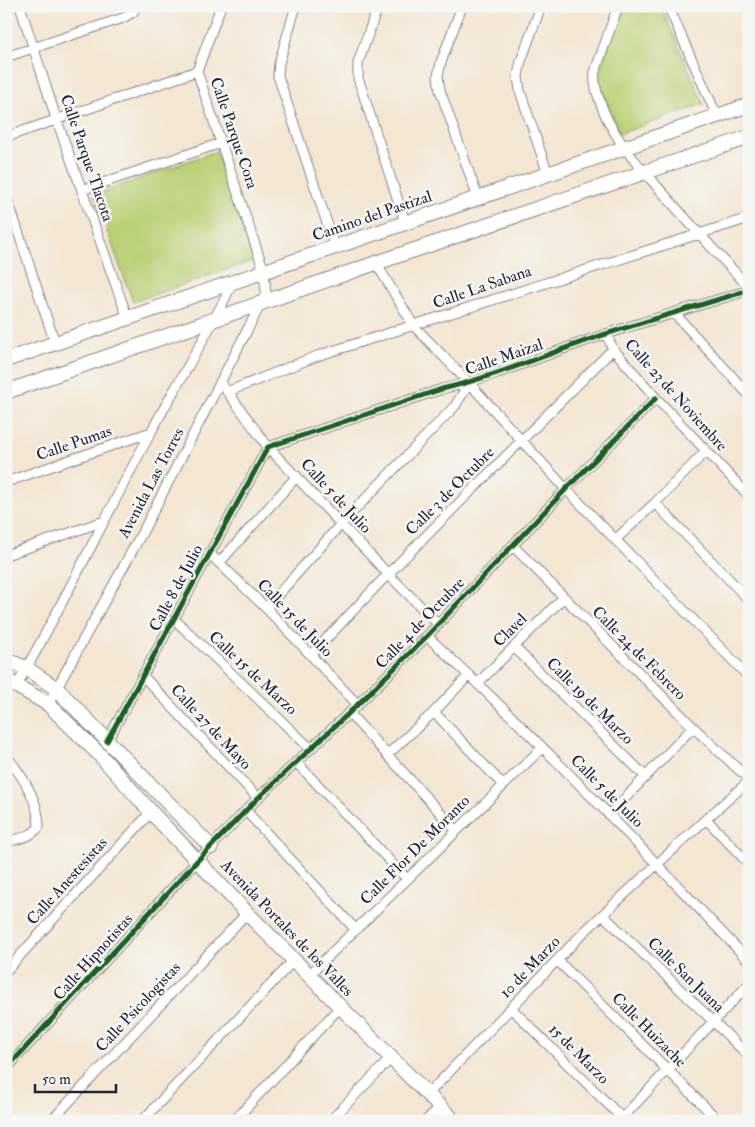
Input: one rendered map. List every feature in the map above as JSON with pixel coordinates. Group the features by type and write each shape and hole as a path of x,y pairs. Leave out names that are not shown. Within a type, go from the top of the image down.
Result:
{"street":[{"name":"Calle Parque Tlacota","path":"20,6 56,118 128,319"},
{"path":"6,57 124,18 138,6"},
{"name":"Calle Parque Cora","path":"221,6 197,71 264,271"},
{"path":"296,6 279,63 278,76 335,247"},
{"path":"378,6 358,63 358,78 405,222"},
{"path":"462,6 441,62 438,76 440,90 478,198"},
{"path":"541,6 521,61 518,76 520,91 548,174"},
{"path":"618,6 595,72 594,81 596,90 615,133 645,173 698,234 749,288"},
{"path":"668,6 717,116"},
{"path":"6,137 56,118 197,71"},
{"name":"Camino del Pastizal","path":"6,360 749,105"},
{"path":"6,392 376,263 749,137"},
{"path":"82,190 221,143"},
{"path":"6,195 55,343"},
{"name":"Calle La Sabana","path":"226,392 317,356 749,218"},
{"path":"376,263 414,326 566,489 749,676"},
{"name":"Avenida Las Torres","path":"48,704 262,303 266,294 264,271"},
{"name":"Avenida Las Torres","path":"11,683 26,668 69,591 151,432 232,284"},
{"name":"Calle Maizal","path":"268,446 469,383 606,334 675,314 749,288"},
{"path":"675,314 749,395"},
{"name":"Calle 23 de Noviembre","path":"606,334 613,349 656,398 749,496"},
{"name":"Calle 3 de Octubre","path":"311,656 388,574 613,349"},
{"name":"Calle 5 de Julio","path":"221,382 226,392 268,446 388,574 438,624"},
{"path":"266,608 342,523 455,406 469,383"},
{"name":"Calle 4 de Octubre","path":"197,861 258,798 350,713 427,636 566,489 656,398"},
{"name":"Calle Pumas","path":"6,482 151,432"},
{"name":"Calle 8 de Julio","path":"107,740 268,446"},
{"path":"615,540 655,503 706,451"},
{"path":"220,563 297,476"},
{"path":"655,503 749,600"},
{"path":"6,555 104,521"},
{"name":"Calle 24 de Febrero","path":"512,546 693,728 738,770 749,777"},
{"name":"Calle 15 de Julio","path":"209,553 266,608 358,705"},
{"name":"Clavel","path":"478,684 563,598"},
{"name":"Calle 15 de Marzo","path":"174,619 311,749"},
{"name":"Calle 5 de Julio","path":"427,636 610,814 749,961"},
{"name":"Calle 19 de Marzo","path":"514,646 646,777"},
{"name":"Avenida Portales de los Valles","path":"6,660 26,668 57,689 211,847"},
{"path":"387,755 434,712 469,675"},
{"name":"Calle 27 de Mayo","path":"143,676 258,798"},
{"name":"Avenida Portales de los Valles","path":"11,683 48,704 99,754 247,913 454,1121"},
{"path":"434,712 503,784"},
{"path":"350,713 456,830"},
{"path":"610,814 693,728"},
{"name":"Calle Flor De Moranto","path":"309,975 542,748"},
{"path":"6,756 16,767 32,795 39,827 30,835 6,842"},
{"path":"297,763 407,879"},
{"name":"10 de Marzo","path":"428,1094 603,915 749,781"},
{"path":"246,810 356,930"},
{"name":"Calle Anestesistas","path":"6,970 151,812"},
{"path":"706,819 749,864"},
{"name":"Calle Hipnotistas","path":"6,1069 197,861"},
{"name":"Calle Psicologistas","path":"51,1121 247,913"},
{"name":"Calle San Juana","path":"603,915 749,1056"},
{"path":"142,1121 294,961"},
{"name":"Calle Huizache","path":"558,961 719,1121"},
{"path":"623,1119 749,984"},
{"path":"234,1121 340,1007"},
{"name":"15 de Marzo","path":"512,1009 623,1119"},
{"path":"330,1121 391,1058"},
{"path":"426,1121 440,1106"}],"green space":[{"path":"624,6 661,6 704,104 619,134 597,75"},
{"path":"216,151 255,260 133,302 94,195"}],"cycle path":[{"path":"107,741 268,447 442,389 504,371 606,334 749,290"},
{"path":"6,1069 197,861 258,798 349,713 427,636 566,489 656,398"}]}
